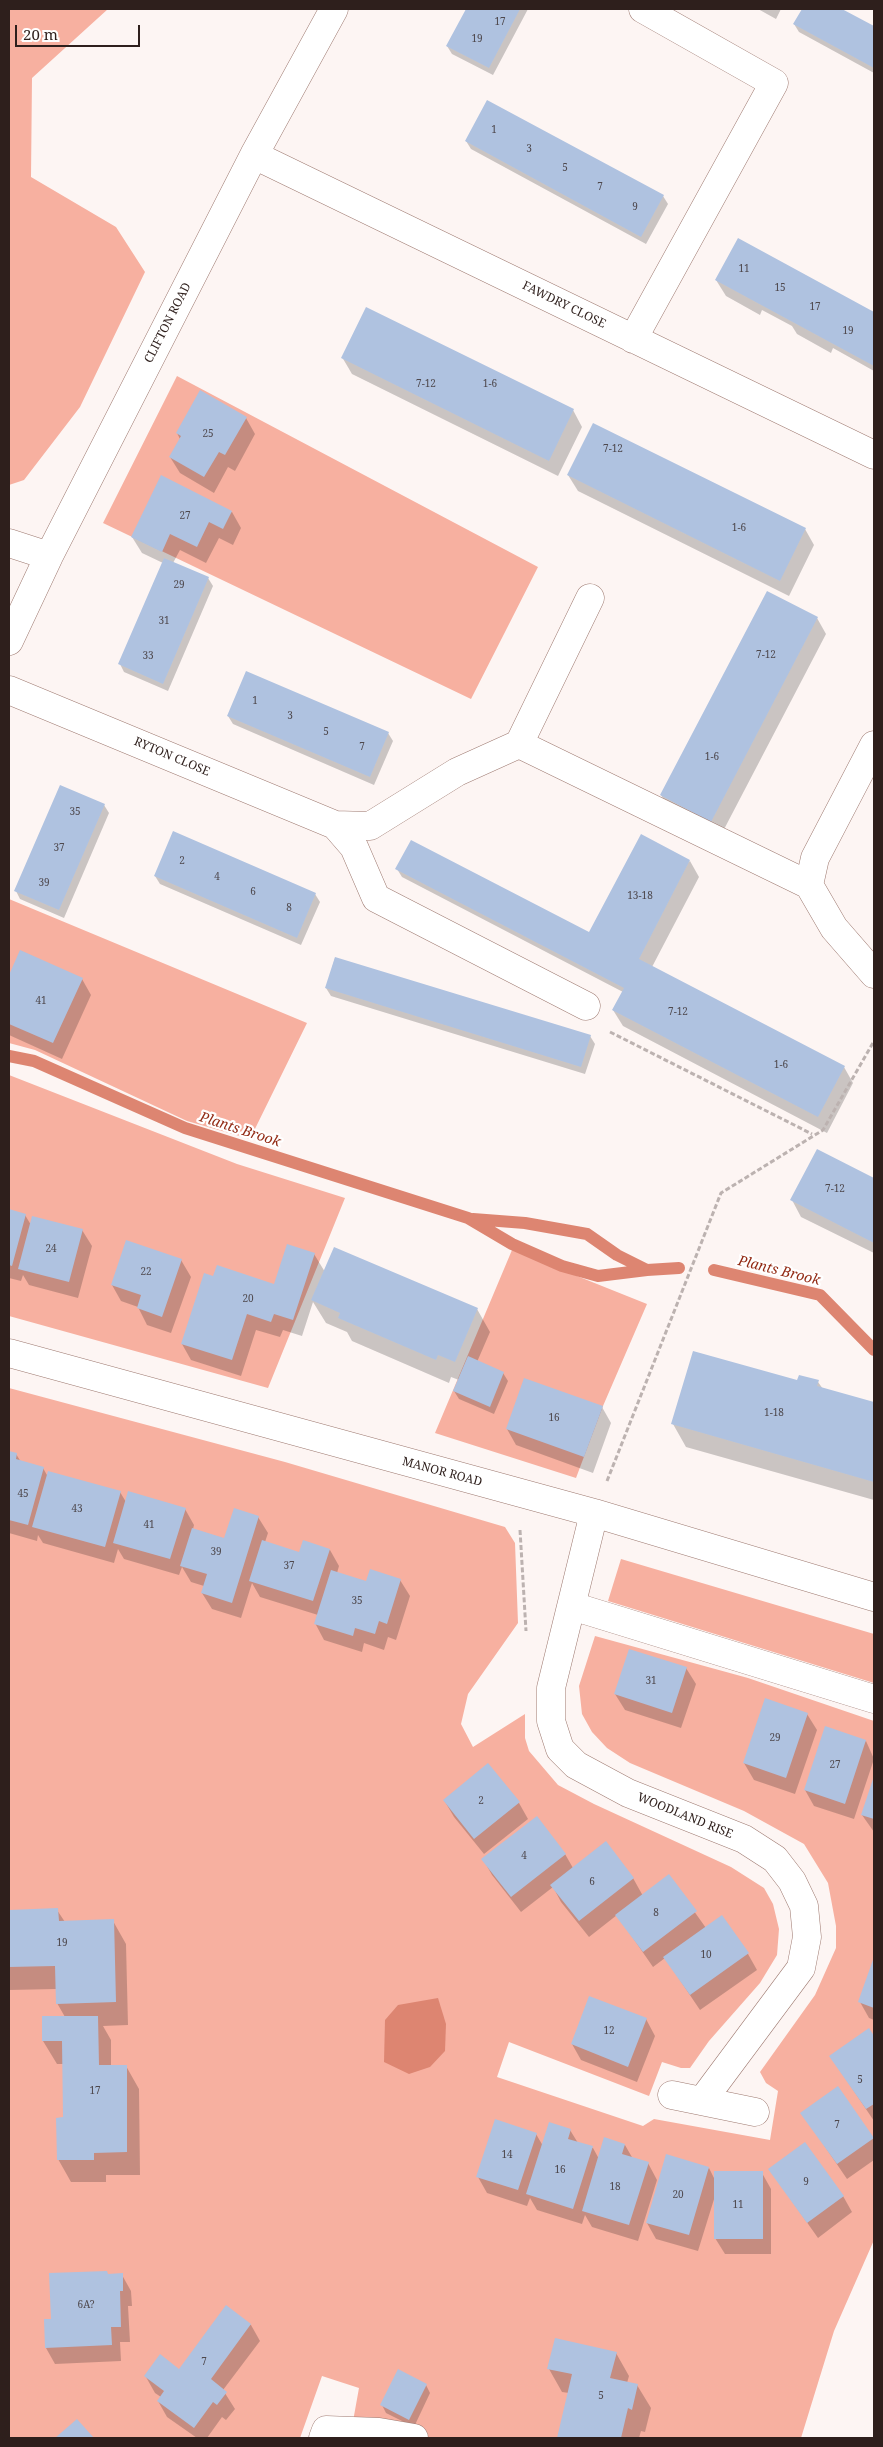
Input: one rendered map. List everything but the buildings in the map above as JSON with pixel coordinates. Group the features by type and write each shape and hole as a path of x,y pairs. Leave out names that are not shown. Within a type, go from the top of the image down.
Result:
{"street":[{"name":"CLIFTON ROAD","path":"9,642 49,556 254,155 334,9"},
{"path":"633,339 774,82 643,9"},
{"name":"FAWDRY CLOSE","path":"254,155 874,456"},
{"path":"9,543 49,556"},
{"path":"336,825 370,826 457,772 519,744 590,598"},
{"name":"RYTON CLOSE","path":"9,690 336,825"},
{"path":"519,744 809,885 834,928 874,974"},
{"path":"809,885 815,858 874,745"},
{"path":"336,825 354,847 376,898 586,1006"},
{"name":"MANOR ROAD","path":"9,1353 594,1514 874,1597"},
{"name":"WOODLAND RISE","path":"594,1514 551,1688 551,1721 560,1749 576,1765 628,1793 744,1839 775,1859 792,1880 804,1906 807,1937 801,1968 702,2101"},
{"path":"572,1606 874,1699"},
{"path":"672,2094 755,2112"},
{"path":"324,2434 378,2432 414,2438"}],"path":[{"path":"586,1006 597,1025 812,1135"},
{"path":"594,1514 721,1193 822,1130 874,1041"}],"shaded area":[{"path":"9,9 108,9 32,78 31,177 116,227 145,272 80,407 24,480 9,485"},
{"path":"177,376 538,567 471,699 103,523"},
{"path":"9,899 307,1023 250,1139 187,1121 35,1050 9,1043"},
{"path":"9,1075 237,1164 345,1198 268,1388 9,1316"},
{"path":"512,1250 647,1304 603,1406 576,1478 435,1433"},
{"path":"9,1388 285,1462 505,1527 515,1543 518,1623 468,1694 461,1724 473,1747 525,1714 525,1738 529,1751 558,1785 594,1804 731,1867 764,1888 773,1904 779,1929 777,1955 760,1983 709,2041 690,2068 681,2068 662,2062 649,2096 509,2042 497,2077 643,2126 654,2119 770,2140 778,2091 766,2083 760,2072 815,1995 836,1948 836,1926 828,1883 804,1844 744,1811 630,1763 607,1748 592,1732 582,1714 579,1686 595,1636 748,1678 874,1721 874,2240 834,2331 801,2438 350,2438 359,2388 322,2376 300,2438 9,2438"},
{"path":"621,1559 874,1634 874,1683 608,1601"},
{"path":"438,1998 446,2024 445,2051 430,2067 409,2074 384,2062 385,2020 398,2005"}],"waterway":[{"name":"Plants Brook","path":"9,1056 34,1061 185,1128 468,1218 512,1244 562,1266 598,1276 647,1270"},
{"name":"Plants Brook","path":"473,1219 525,1223 587,1234 617,1255 647,1270 679,1268"},
{"name":"Plants Brook","path":"714,1270 820,1295 874,1350"}]}
